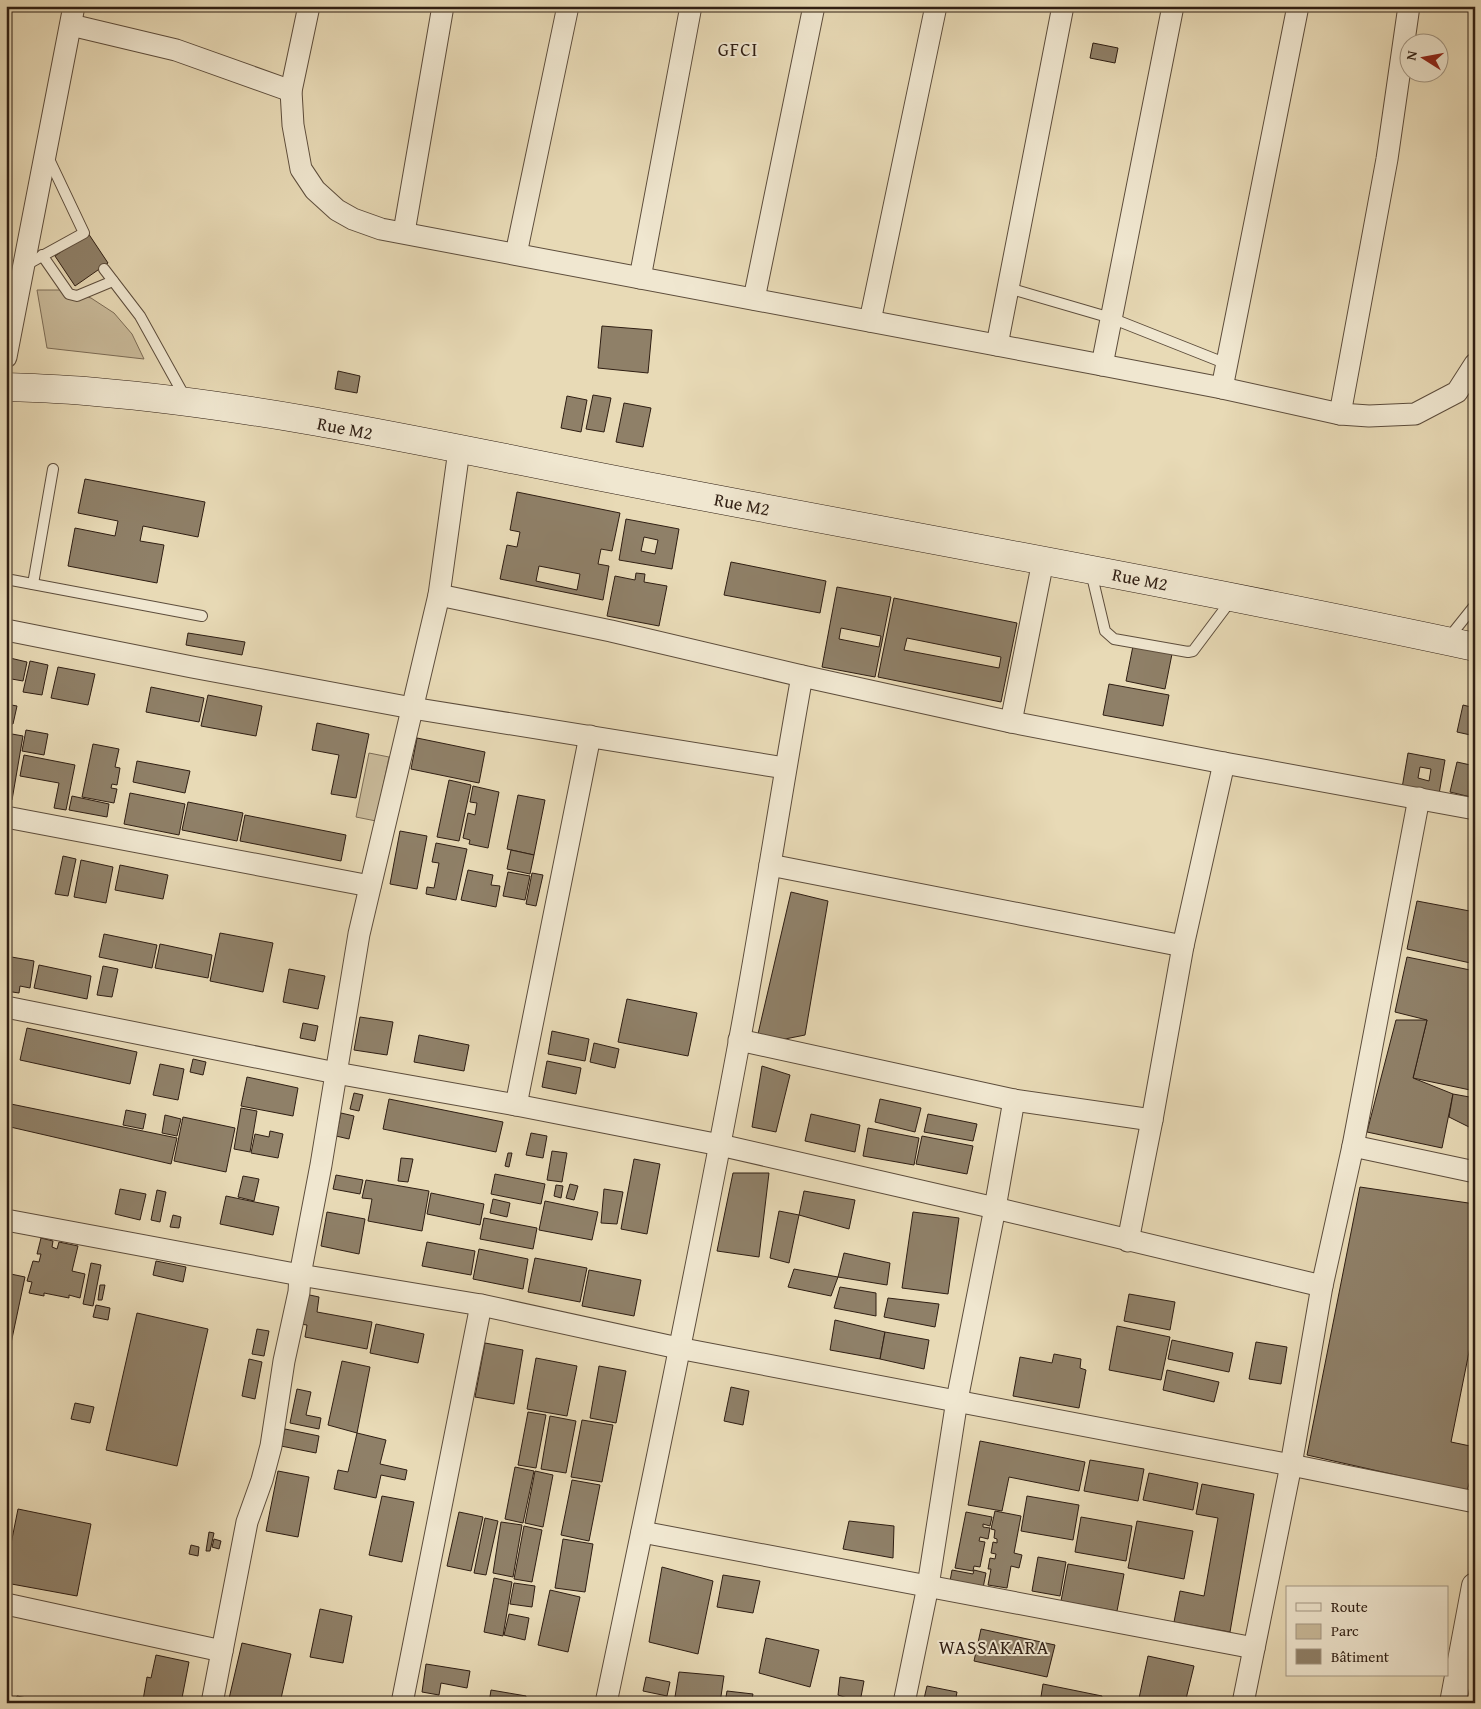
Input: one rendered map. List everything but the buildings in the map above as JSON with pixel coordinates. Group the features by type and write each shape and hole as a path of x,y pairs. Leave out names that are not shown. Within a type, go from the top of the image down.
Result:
{"main road":[{"name":"Rue M2","path":"6,387 96,392 187,402 325,424 1090,569 1475,648"}],"street":[{"path":"309,6 291,91 293,125 301,169 315,190 337,210 353,219 382,229 1222,388 1340,414 1369,416 1415,414 1457,392 1475,364"},
{"path":"404,232 443,6"},
{"path":"516,254 568,6"},
{"path":"640,278 691,6"},
{"path":"754,299 814,6"},
{"path":"870,321 936,6"},
{"path":"997,345 1062,6"},
{"path":"1102,365 1173,6"},
{"path":"1222,388 1298,6"},
{"path":"1340,414 1387,159 1409,6"},
{"path":"6,357 73,15 291,91"},
{"path":"212,1703 247,1522 262,1480 270,1446 284,1360 299,1292 300,1274 321,1165 359,934 439,595 459,450"},
{"path":"1011,722 1043,561"},
{"path":"439,595 620,633 802,676 1011,722 1475,809"},
{"path":"6,630 412,708 785,768"},
{"path":"606,1703 740,1040 802,676"},
{"path":"516,1105 590,736"},
{"path":"1128,1241 1183,946 1224,763"},
{"path":"1243,1703 1291,1465 1322,1286 1353,1146 1419,798"},
{"path":"6,817 370,886"},
{"path":"770,865 1183,946"},
{"path":"6,1007 336,1073 720,1144 1322,1286"},
{"path":"740,1040 1014,1100 1152,1120"},
{"path":"904,1703 928,1586 957,1400 1014,1100"},
{"path":"1353,1146 1475,1172"},
{"path":"6,1220 481,1305 678,1348 957,1400 1475,1502"},
{"path":"402,1703 481,1305"},
{"path":"642,1532 1254,1648"},
{"path":"1453,1703 1475,1586"},
{"path":"6,1604 222,1651"}],"lane":[{"path":"23,267 84,233 46,151"},
{"path":"42,255 69,294 73,296 113,281"},
{"path":"104,269 140,316 187,402"},
{"path":"1008,288 1112,318 1227,364"},
{"path":"34,584 53,469"},
{"path":"1090,569 1105,631 1114,639 1188,652 1193,651 1233,597"},
{"path":"6,579 202,616"},
{"path":"1446,641 1475,606"}],"green space":[{"path":"37,290 65,290 91,298 114,313 132,334 144,359 47,348"},
{"path":"369,753 389,757 376,821 356,817"}],"district":[{"name":"GFCI","path":"738,49"},
{"name":"WASSAKARA","path":"994,1647"}]}
